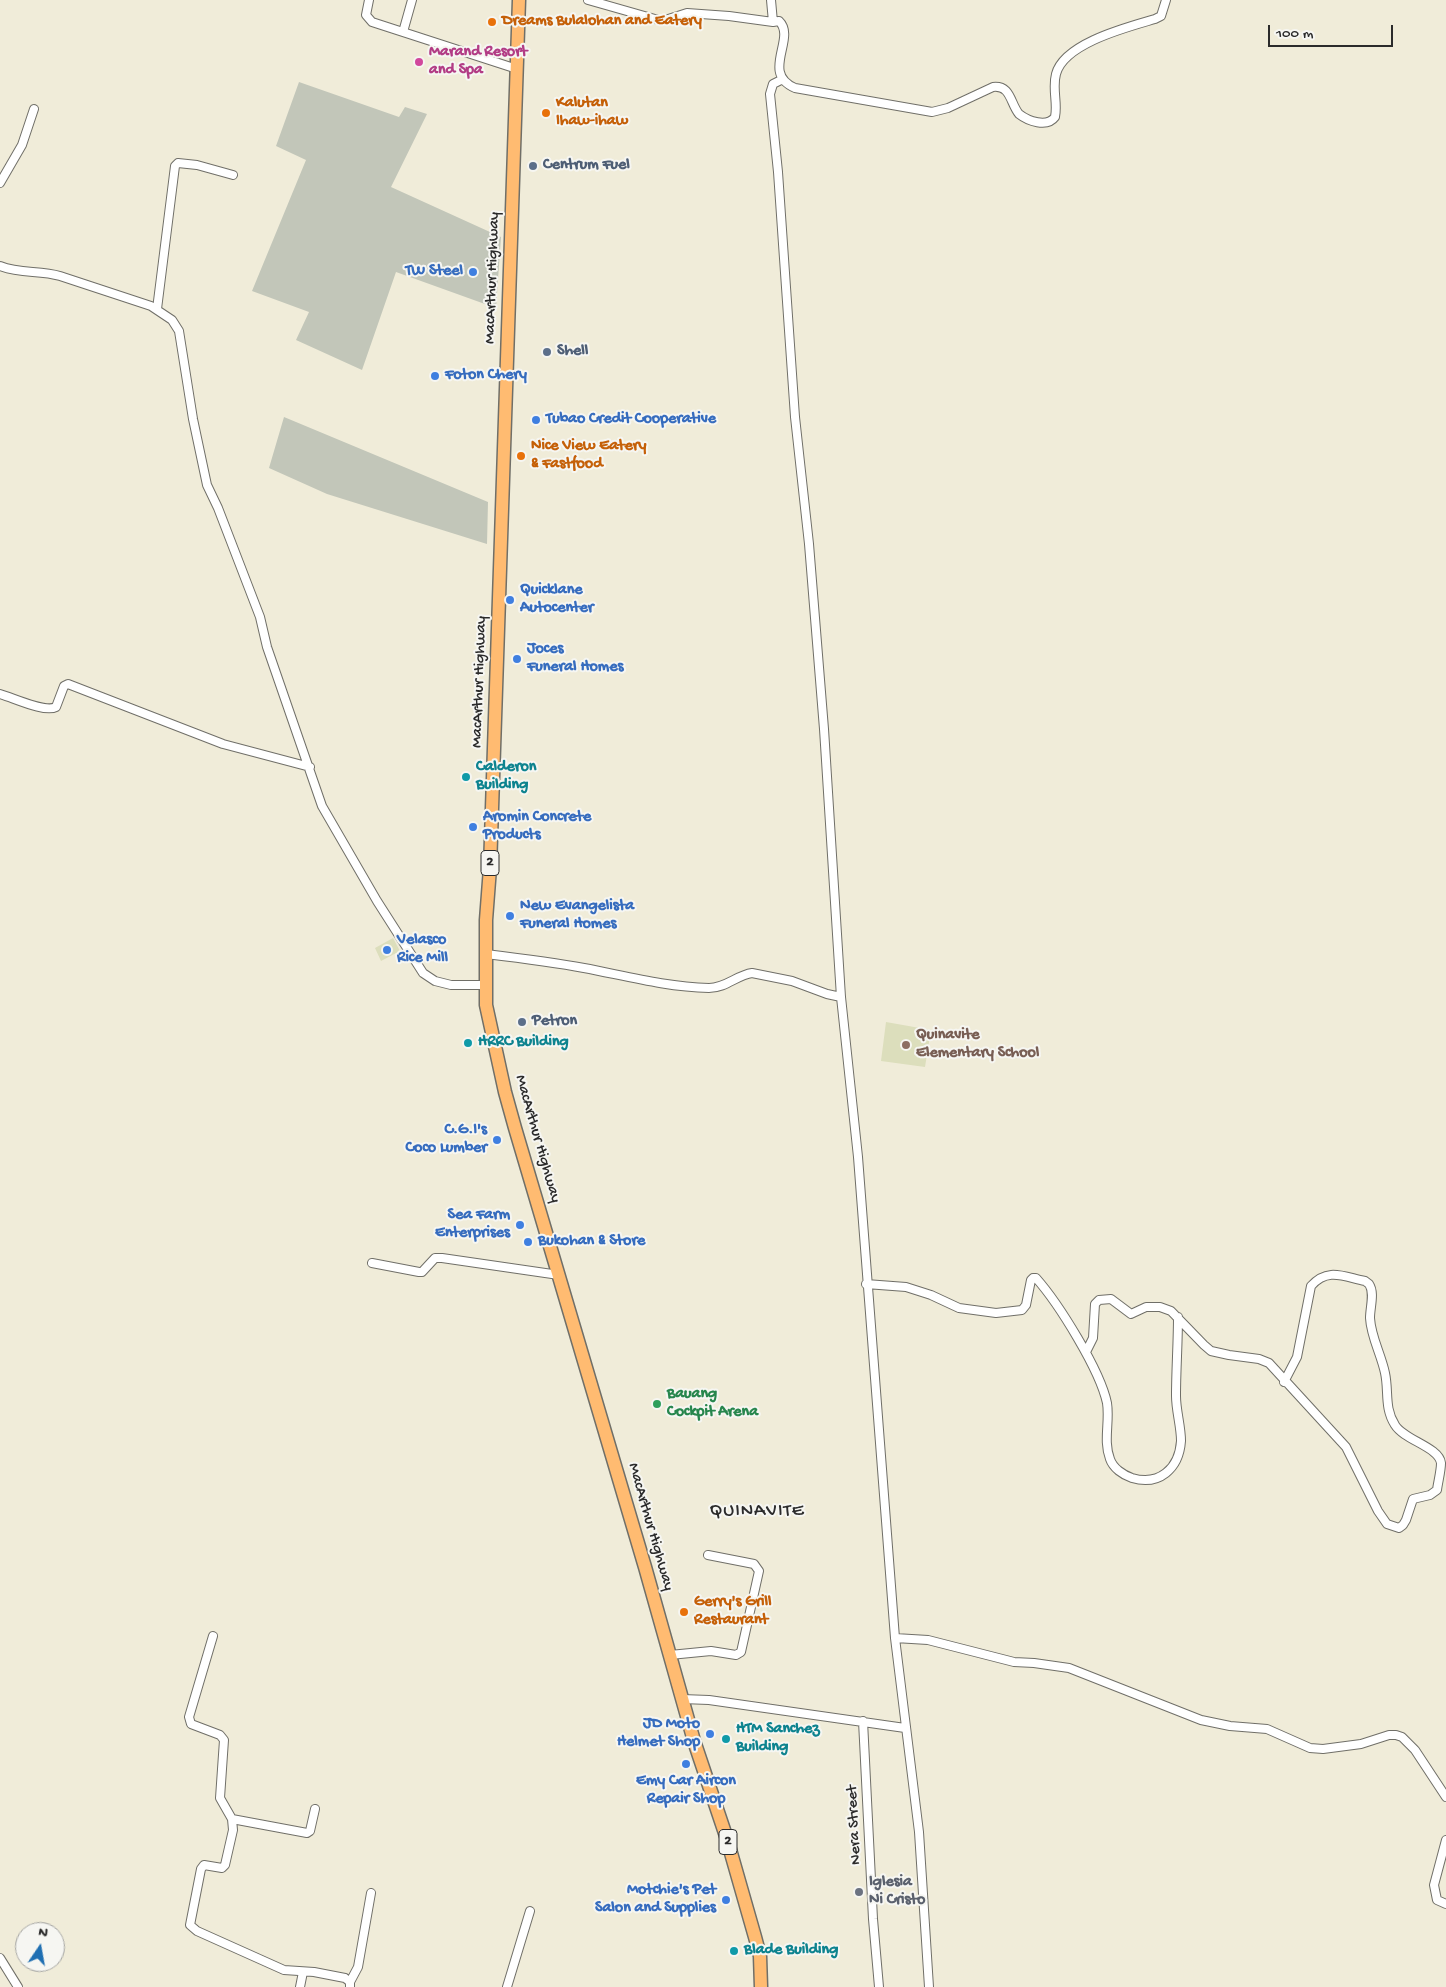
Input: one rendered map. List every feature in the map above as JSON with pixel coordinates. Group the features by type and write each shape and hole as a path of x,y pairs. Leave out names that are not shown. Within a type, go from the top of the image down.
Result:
{"highway":[{"name":"MacArthur Highway","path":"519,0 486,954 487,1010 505,1092 694,1742 727,1839 756,1937 760,1956 761,1987"}],"street":[{"path":"369,0 367,18 372,22 517,69"},
{"path":"403,32 412,0"},
{"path":"588,0 662,21 687,13 781,22 785,31 778,66 783,79 794,88 932,112 948,108 999,86 1007,91 1019,114 1031,120 1047,123 1055,117 1054,81 1056,72 1062,63 1074,52 1109,33 1155,20 1161,16 1166,0"},
{"path":"771,0 773,22"},
{"path":"783,79 773,84 770,94 778,172 795,417 809,544 824,729 841,997 858,1157 866,1284 895,1638 919,1832 929,1987"},
{"path":"0,183 22,145 34,109"},
{"path":"157,309 176,166 181,163 188,163 233,175"},
{"path":"0,266 16,272 48,272 145,303 172,320 179,332 193,419 207,485 218,508 260,617 267,647 322,806 376,901 423,972 435,981 451,985 486,985"},
{"path":"0,694 40,708 51,709 56,707 64,686 68,684 223,744 310,767"},
{"path":"486,954 562,964 662,985 712,988 725,985 747,974 752,974 792,981 841,997"},
{"path":"372,1264 422,1272 434,1258 442,1258 559,1274"},
{"path":"1086,1352 1093,1338 1095,1304 1099,1300 1111,1299 1131,1314 1153,1306 1170,1311 1178,1316 1211,1351 1259,1359 1269,1364 1284,1382 1346,1447 1378,1511 1388,1524 1399,1528 1403,1525 1412,1499 1430,1495 1437,1490 1441,1463 1438,1457 1435,1452 1405,1435 1395,1425 1386,1402 1386,1376 1374,1340 1370,1319 1372,1292 1366,1281 1331,1274 1316,1280 1311,1286 1297,1357 1284,1382"},
{"path":"866,1284 906,1287 931,1294 958,1308 996,1313 1022,1310 1026,1306 1030,1284 1032,1278 1034,1278 1056,1306 1086,1352 1105,1396 1108,1412 1107,1448 1110,1461 1118,1470 1142,1481 1156,1480 1165,1475 1178,1453 1181,1441 1176,1401 1178,1316"},
{"path":"670,1655 711,1651 736,1655 741,1652 759,1571 754,1564 708,1555"},
{"path":"213,1636 189,1717 191,1724 220,1735 224,1740 220,1798 221,1803 232,1820 234,1830 225,1865 222,1868 204,1865 201,1869 190,1925 197,1931 284,1970 314,1972 345,1978 350,1984 358,1967 371,1893"},
{"path":"895,1638 928,1640 1014,1662 1069,1668 1202,1720 1230,1726 1267,1729 1310,1748 1322,1749 1361,1744 1396,1735 1402,1737 1415,1750 1446,1797"},
{"path":"682,1699 709,1700 905,1728"},
{"name":"Nera Street","path":"863,1721 873,1919 879,1987"},
{"path":"232,1820 307,1833 310,1831 315,1809"},
{"path":"1446,1840 1434,1891 1437,1900 1446,1904"},
{"path":"508,1987 530,1911"},
{"path":"0,1958 18,1987"},
{"path":"300,1987 303,1972"}],"shaded area":[{"path":"299,82 399,117 405,107 427,114 391,187 501,237 496,308 396,272 362,370 296,340 309,312 252,291 306,160 276,146"},
{"path":"284,417 488,502 487,544 327,494 269,468"},
{"name":"Velasco Rice Mill","path":"393,938 400,951 381,961 375,948"},
{"name":"Quinavite Elementary School","path":"886,1022 931,1030 925,1067 881,1061"}],"place":[{"name":"Dreams Bulalohan and Eatery","path":"492,22"},
{"name":"Marand Resort and Spa","path":"419,62"},
{"name":"Kalutan Ihaw-ihaw","path":"546,113"},
{"name":"Centrum Fuel","path":"533,166"},
{"name":"TW Steel","path":"473,272"},
{"name":"Shell","path":"547,352"},
{"name":"Foton Chery","path":"435,376"},
{"name":"Tubao Credit Cooperative","path":"536,420"},
{"name":"Nice View Eatery & Fastfood","path":"521,456"},
{"name":"Quicklane Autocenter","path":"510,600"},
{"name":"Joces Funeral Homes","path":"517,659"},
{"name":"Calderon Building","path":"466,777"},
{"name":"Aromin Concrete Products","path":"473,827"},
{"name":"New Evangelista Funeral Homes","path":"510,916"},
{"name":"Velasco Rice Mill","path":"387,950"},
{"name":"Petron","path":"522,1022"},
{"name":"HRRC Building","path":"468,1043"},
{"name":"Quinavite Elementary School","path":"906,1045"},
{"name":"C.G.I's Coco Lumber","path":"497,1140"},
{"name":"Sea Farm Enterprises","path":"520,1225"},
{"name":"Bukohan & Store","path":"528,1242"},
{"name":"Bauang Cockpit Arena","path":"657,1404"},
{"name":"Gerry's Grill Restaurant","path":"684,1612"},
{"name":"JD Moto Helmet Shop","path":"710,1734"},
{"name":"HTM Sanchez Building","path":"726,1739"},
{"name":"Emy Car Aircon Repair Shop","path":"686,1764"},
{"name":"Iglesia Ni Cristo","path":"859,1892"},
{"name":"Motchie's Pet Salon and Supplies","path":"726,1900"},
{"name":"Blade Building","path":"734,1951"}],"district":[{"name":"QUINAVITE","path":"757,1512"}]}
